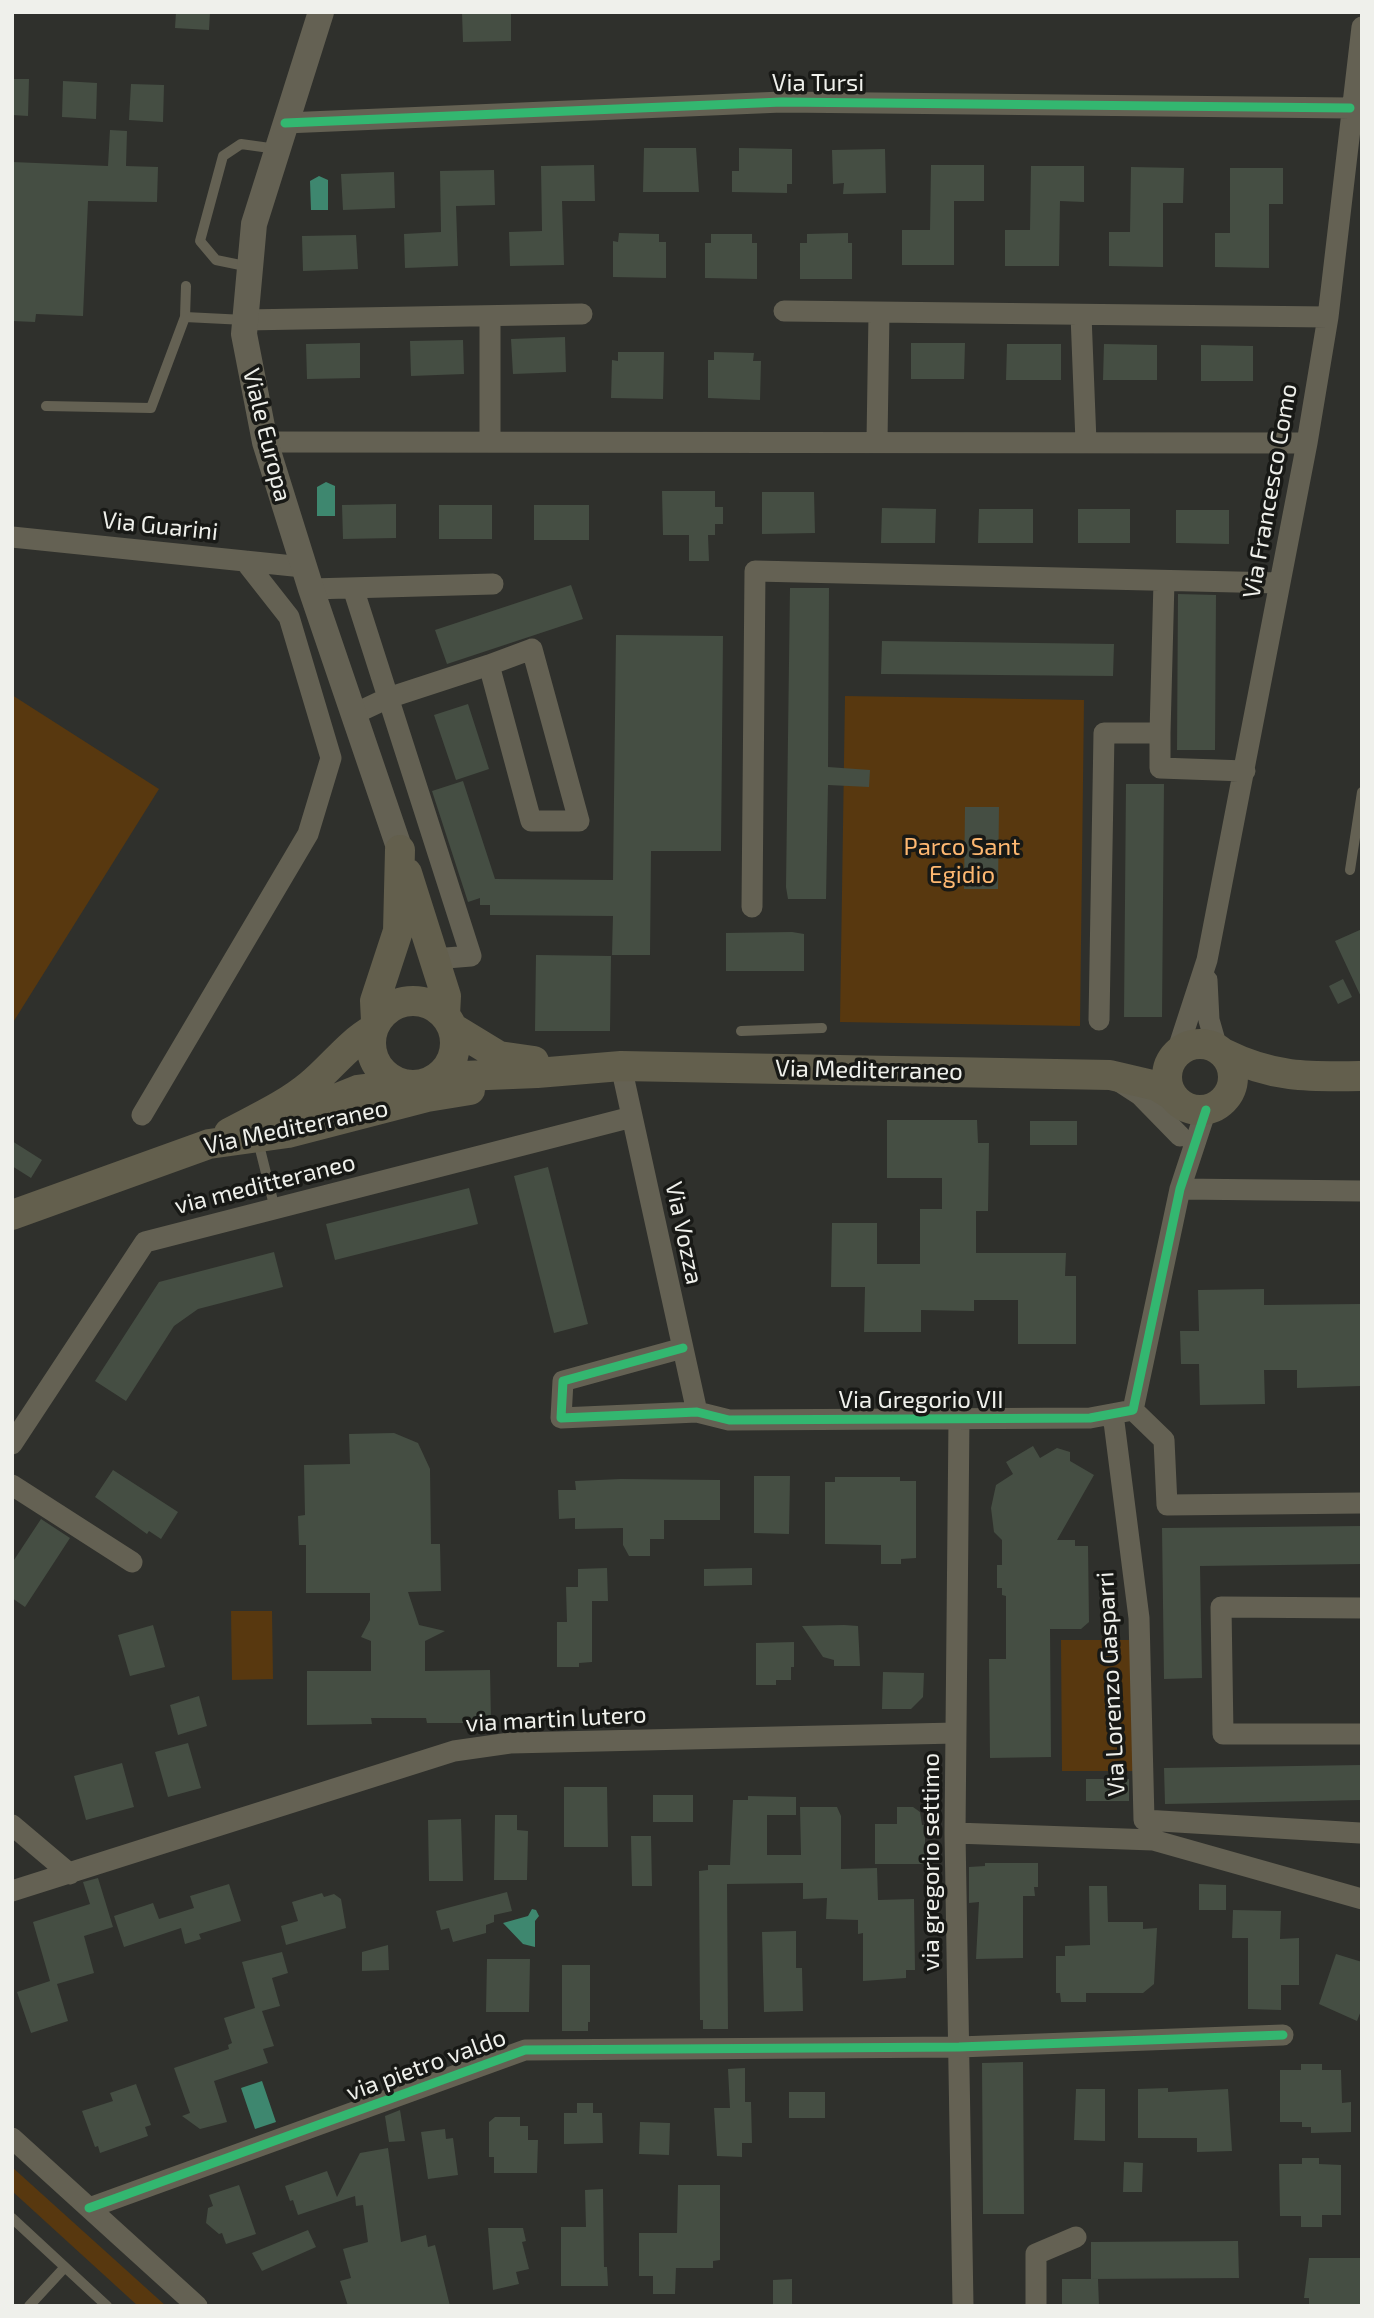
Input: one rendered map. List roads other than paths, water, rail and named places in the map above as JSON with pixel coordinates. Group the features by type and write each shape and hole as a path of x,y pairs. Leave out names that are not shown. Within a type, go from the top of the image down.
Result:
{"main road":[{"path":"209,1144 285,1119 358,1090 417,1085 439,1077 454,1055 446,996 400,850"},
{"path":"400,850 398,932 375,1001 373,1058 392,1079 405,1084"},
{"path":"209,1144 282,1105 312,1084 357,1038 397,1003 410,1000 435,1006 449,1021"},
{"name":"Via Mediterraneo","path":"449,1021 499,1056 586,1068"},
{"path":"1309,1077 1217,1102 1195,1111 1173,1097 1166,1076 1174,1056 1192,1044 1220,1051 1253,1068 1309,1077 1362,1076"},
{"path":"1217,1102 1233,1076 1220,1051"},
{"name":"Via Mediterraneo","path":"1110,1075 1174,1056"},
{"name":"Via Mediterraneo","path":"439,1077 621,1066 1110,1075 1157,1086 1173,1097"},
{"name":"Via Mediterraneo","path":"15,1210 209,1144 288,1133 427,1097 537,1085 586,1068"}],"street":[{"name":"Viale Europa","path":"321,12 254,224 244,334 265,442 307,578 400,850"},
{"name":"Via Francesco Como","path":"1174,1056 1206,960 1307,443 1328,317 1350,108 1362,27"},
{"name":"Via Tursi","path":"285,122 782,102 1350,108"},
{"path":"784,311 1328,317"},
{"path":"877,440 879,313"},
{"path":"245,320 582,314"},
{"path":"1082,315 1086,442"},
{"path":"490,316 490,441"},
{"path":"265,442 877,440 1307,443"},
{"name":"Via Guarini","path":"18,541 245,561 353,588 493,584"},
{"path":"142,1115 309,834 331,758 289,617 245,561"},
{"path":"752,908 755,571 1280,583"},
{"path":"1164,581 1160,768 1245,771"},
{"path":"353,588 471,956 434,959"},
{"path":"354,714 388,698 532,649 579,821 531,821 489,665"},
{"path":"1099,1020 1104,733 1160,733"},
{"name":"Via Francesco Como","path":"1206,960 1209,1020 1220,1051"},
{"name":"Via Vozza","path":"621,1066 697,1412"},
{"path":"1110,1075 1140,1095 1180,1136"},
{"path":"1173,1097 1180,1136 1181,1189"},
{"path":"1217,1102 1181,1189 1123,1412 1164,1440 1167,1505 1362,1503"},
{"name":"via meditteraneo","path":"12,1444 145,1242 632,1116"},
{"path":"1181,1189 1362,1191"},
{"name":"Via Gregorio VII","path":"683,1348 563,1381 561,1418 697,1412 729,1420 1090,1418 1123,1412"},
{"name":"Via Lorenzo Gasparri","path":"1123,1412 1139,1618 1144,1820 1360,1833"},
{"name":"via gregorio settimo","path":"959,1418 955,1833 963,2306"},
{"path":"12,1485 132,1562"},
{"path":"1362,1608 1221,1607 1223,1734 1362,1734"},
{"name":"via martin lutero","path":"12,1891 454,1751 510,1743 956,1733"},
{"path":"12,1825 70,1874"},
{"path":"955,1833 1153,1840 1362,1899"},
{"name":"via pietro valdo","path":"89,2208 525,2050 959,2047 1283,2035"},
{"path":"12,2138 197,2306"},
{"path":"1036,2306 1036,2254 1076,2237"}],"lane":[{"path":"250,267 216,260 201,241 223,156 241,144 277,149"},
{"path":"46,406 151,408 185,317 186,286"},
{"path":"185,317 245,320"},
{"path":"1350,870 1362,792"},
{"path":"741,1031 822,1028"},
{"path":"257,1137 275,1209"},
{"path":"12,2218 107,2306"},
{"path":"29,2306 65,2267"}],"park label":[{"name":"Parco Sant Egidio","path":"962,861"}]}
